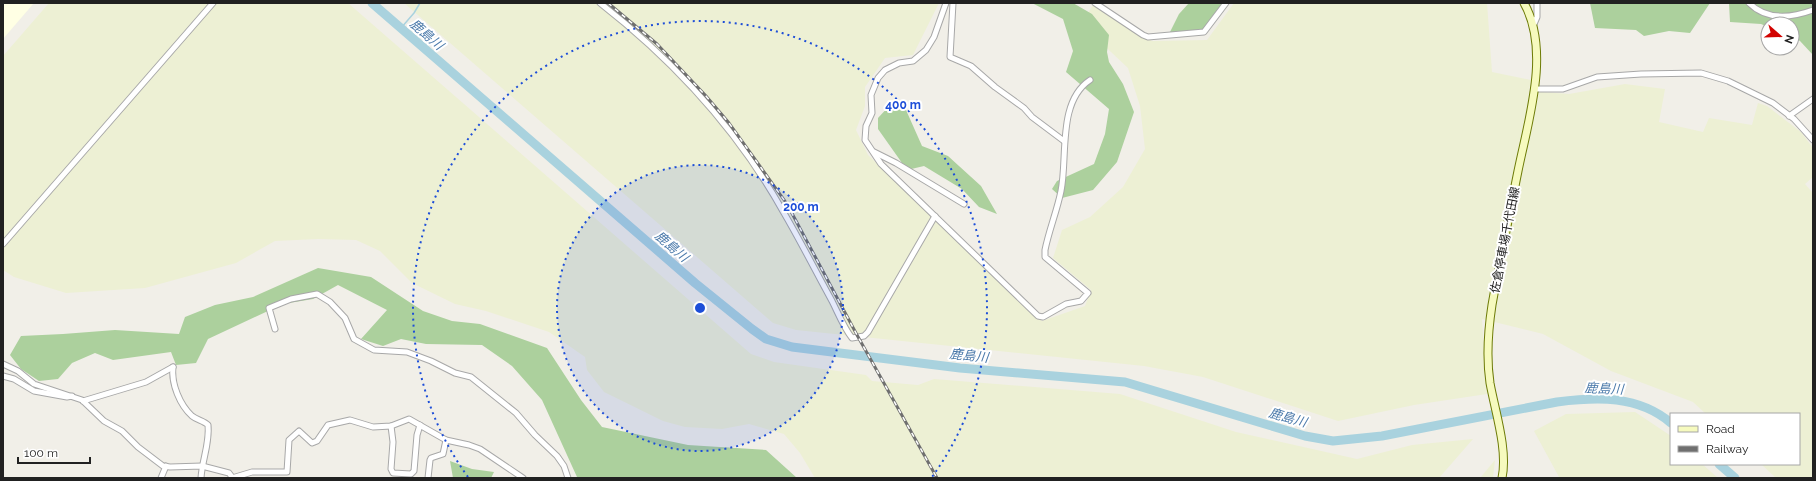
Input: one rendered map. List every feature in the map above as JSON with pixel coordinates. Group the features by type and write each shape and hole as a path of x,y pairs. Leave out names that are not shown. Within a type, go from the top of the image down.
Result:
{"main road":[{"name":"佐倉停車場千代田線","path":"1502,478 1504,459 1487,354 1489,325 1534,89 1536,56 1534,24 1524,3"}],"street":[{"path":"3,244 213,3"},
{"path":"600,3 619,18 675,70 722,121 743,148 766,182 851,336 854,338 864,336 868,332 935,216"},
{"path":"946,3 934,37 926,50 912,61 899,63 886,70 878,78 871,95 872,113 866,126 865,140 881,164 1038,316 1043,317 1066,304 1081,301 1088,293 1045,257 1044,250 1061,190 1066,123 1081,86 1090,80"},
{"path":"953,3 950,57 971,66 995,88 1024,108 1032,117 1064,141"},
{"path":"1095,3 1142,35 1148,37 1204,32 1226,3"},
{"path":"1534,24 1537,17 1537,3"},
{"path":"1749,3 1762,13 1771,16 1788,16 1813,10"},
{"path":"1534,89 1563,89 1597,77 1641,74 1700,73 1742,88 1772,103 1789,116 1813,140"},
{"path":"1789,116 1813,99"},
{"path":"873,152 896,163 964,204"},
{"path":"275,330 269,308 291,299 317,294 330,302 345,318 354,339 374,350 407,352 431,360 455,373 471,377 516,413 535,436 557,456 564,466 568,478"},
{"path":"3,364 18,371 34,384 73,396 83,401 104,421 122,431 157,463 166,466 202,466 229,473 232,478 252,472 287,472 289,440 299,431 312,443 317,441 328,425 350,420 373,427 391,426 409,419 446,440 480,449 523,478"},
{"path":"83,401 146,382 173,367 173,380 185,408 193,416 208,425 208,440 201,478"},
{"path":"3,376 14,379 34,391 66,397 73,396"},
{"path":"391,426 393,442 390,469 393,473 411,474 414,471 420,425"},
{"path":"428,478 430,458 443,454 446,440"},
{"path":"161,478 166,466"}],"shaded area":[{"path":"3,3 34,3 3,39"},
{"path":"49,3 348,3 751,354 774,362 866,375 872,381 918,385 934,379 1120,394 1236,432 1357,459 1412,445 1473,439 1439,478 815,478 800,453 784,434 749,424 722,429 685,427 663,421 604,392 587,370 585,357 549,332 486,311 455,304 412,283 380,251 356,240 318,239 275,241 236,263 145,288 66,293 14,277 3,270 3,56"},
{"path":"404,3 939,3 913,55 885,58 865,87 865,106 856,130 868,155 1042,321 1085,306 1091,290 1053,258 1062,230 1090,217 1123,187 1145,149 1140,106 1128,68 1094,36 1086,16 1093,5 1152,41 1207,40 1234,3 1487,3 1492,72 1531,80 1529,91 1569,94 1625,84 1665,89 1659,122 1703,132 1709,118 1752,125 1758,103 1767,106 1801,132 1813,148 1813,177 1805,184 1813,193 1813,478 1776,478 1762,465 1800,465 1800,413 1705,413 1693,402 1611,371 1543,334 1482,319 1487,394 1414,405 1338,421 1203,377 1144,366 796,330 773,323"},
{"path":"1635,412 1670,435 1670,465 1703,465 1718,478 1558,478 1559,477 1534,431 1566,414"},
{"path":"1495,460 1493,478 1480,478"}],"green space":[{"path":"1032,3 1073,3 1092,14 1109,35 1107,52 1109,62 1123,84 1134,112 1117,162 1093,190 1062,198 1052,189 1057,181 1094,164 1105,134 1109,109 1066,72 1073,51 1063,19"},
{"path":"1189,3 1223,3 1206,30 1169,34 1179,14"},
{"path":"1590,3 1710,3 1690,33 1669,31 1644,36 1636,30 1595,28"},
{"path":"1729,3 1813,3 1813,55 1800,41 1800,16 1760,16 1760,24 1730,22"},
{"path":"891,104 906,110 922,146 948,156 981,186 997,214 979,207 962,189 924,166 907,170 878,129 878,118"},
{"path":"318,268 371,277 423,311 452,321 480,324 547,348 581,400 602,427 688,445 766,450 797,478 577,477 542,400 512,366 482,345 426,344 401,339 383,346 361,339 387,310 338,285 313,299 283,304 208,339 196,363 176,365 171,352 113,360 95,353 72,363 58,379 39,381 21,369 10,355 21,336 115,330 179,334 185,317 215,305 253,297"},
{"path":"450,461 472,469 494,472 491,478 453,478"}],"waterway":[{"name":"鹿島川","path":"372,3 695,283 766,339 792,347 960,368 1125,382 1305,436 1333,441 1382,436 1557,402 1587,399 1617,400 1631,403 1645,407 1670,422"},
{"path":"401,28 414,13 420,3"},
{"name":"鹿島川","path":"1720,465 1735,478"}],"railway":[{"path":"608,3 657,44 706,96 729,123 787,204 857,335 937,478"}]}
